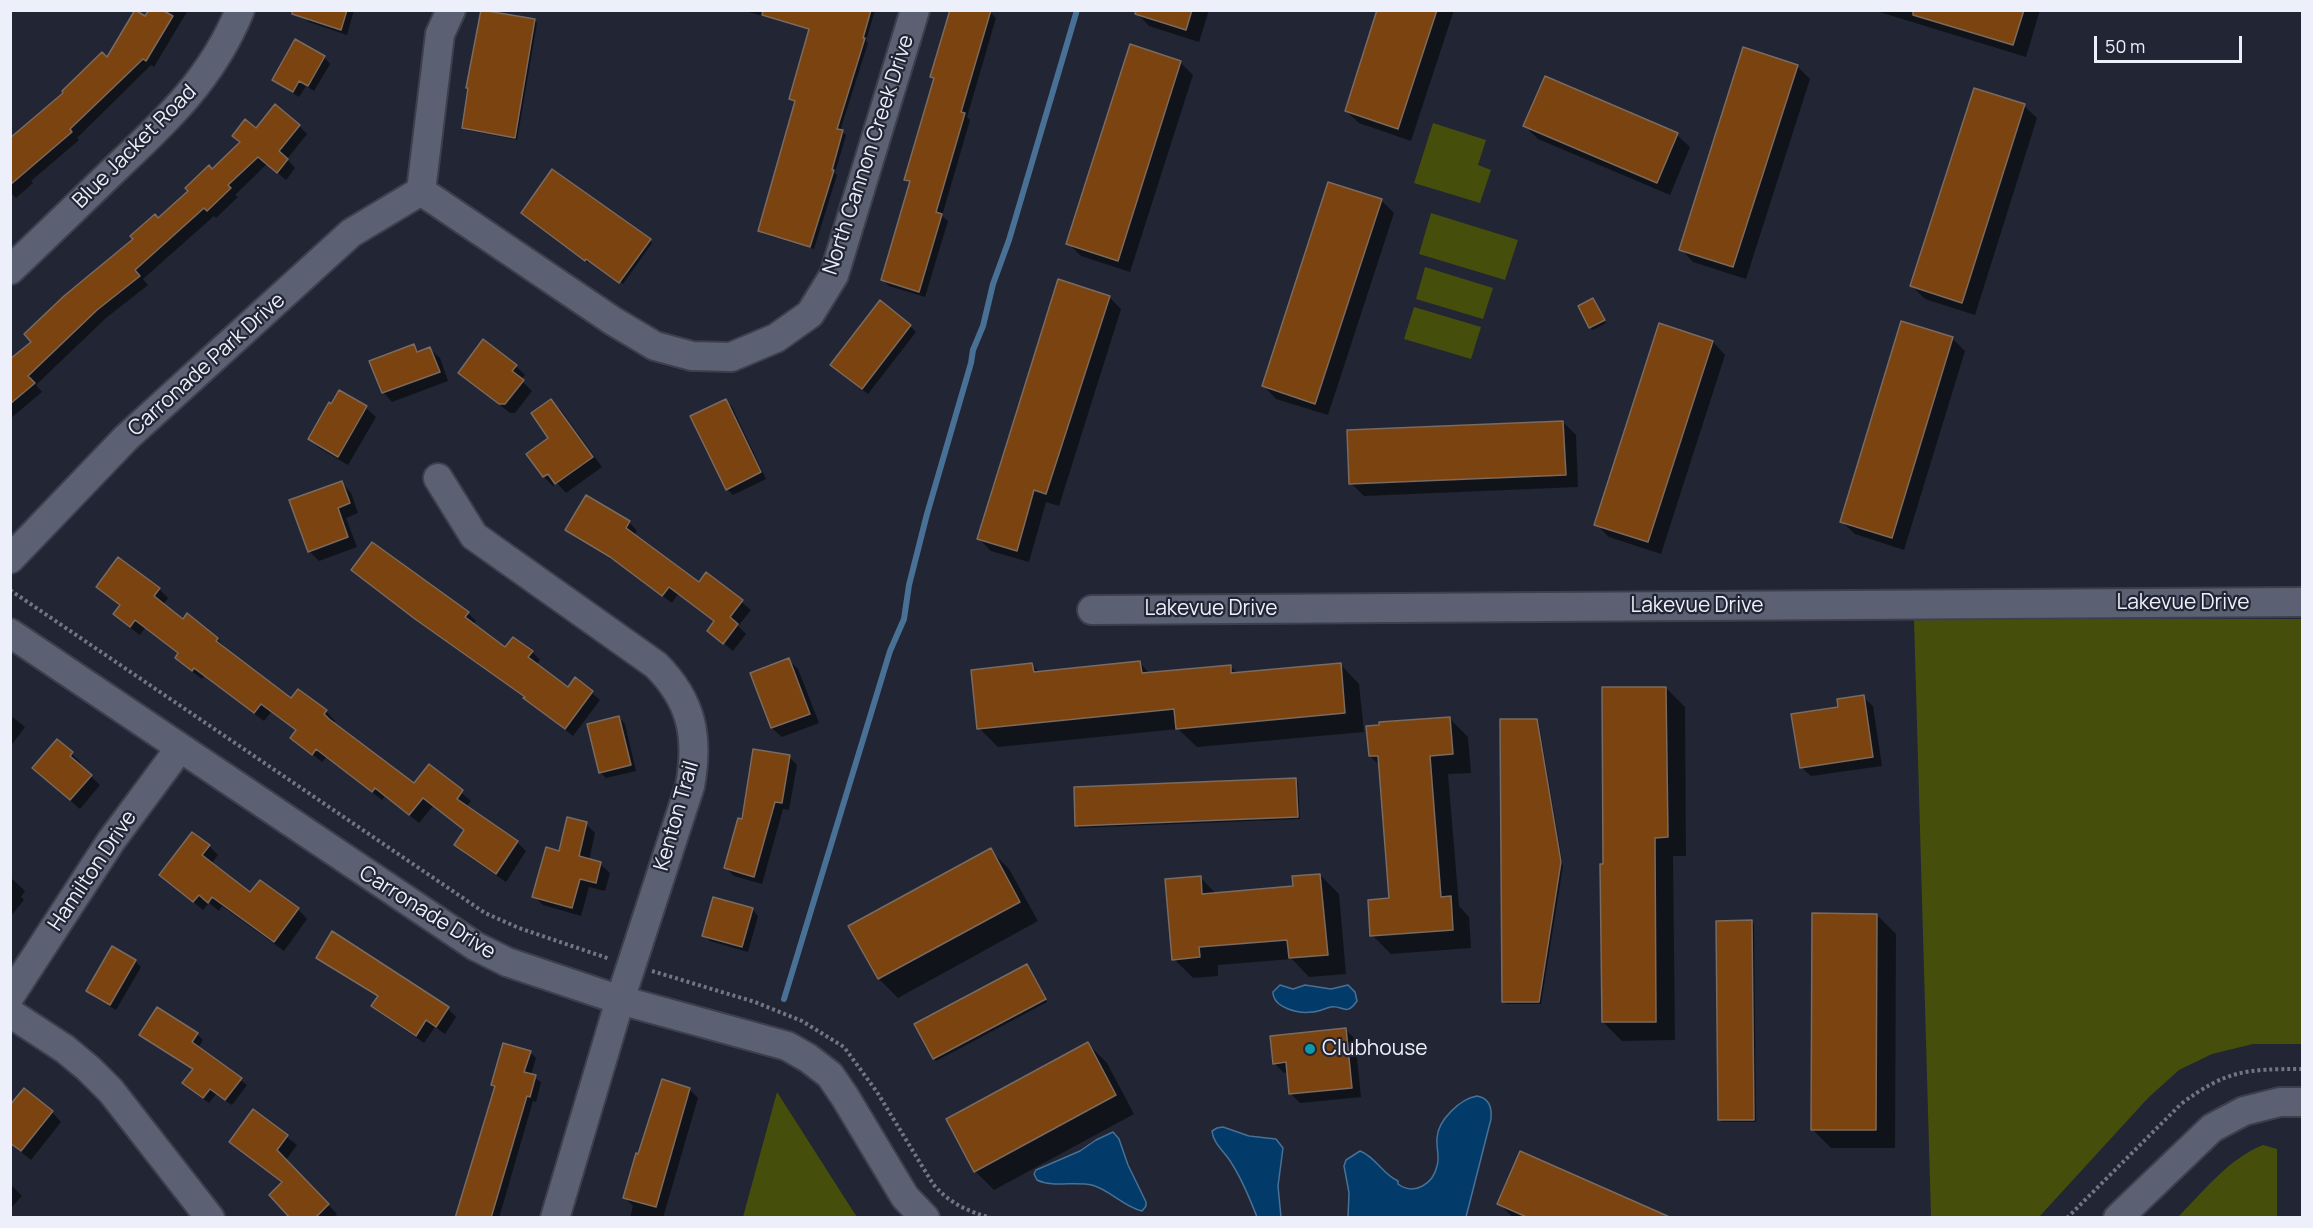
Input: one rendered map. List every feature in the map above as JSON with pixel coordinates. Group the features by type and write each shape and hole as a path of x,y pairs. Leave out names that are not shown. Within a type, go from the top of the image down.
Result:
{"street":[{"name":"Blue Jacket Road","path":"10,270 175,112 203,79 233,29 240,10"},
{"path":"420,191 440,34 451,10"},
{"name":"North Cannon Creek Drive","path":"420,191 613,321 655,346 692,356 731,357 776,338 810,314 834,275 915,10"},
{"name":"Carronade Park Drive","path":"10,559 126,438 351,233 420,191"},
{"name":"Kenton Trail","path":"438,478 474,536 646,658 667,676 677,691 691,723 695,751 690,786 620,1000 555,1218"},
{"name":"Lakevue Drive","path":"1092,610 2302,602"},
{"name":"Carronade Drive","path":"10,633 475,946 507,962 620,1000 787,1046 808,1058 830,1075 905,1197 925,1218"},
{"name":"Hamilton Drive","path":"10,996 111,842 180,748"},
{"path":"10,1013 65,1049 111,1091 210,1218"},
{"path":"2118,1218 2212,1128 2244,1111 2280,1102 2302,1102"}],"path":[{"path":"10,590 485,913 519,928 617,961"},
{"path":"2067,1218 2181,1104 2202,1089 2220,1079 2243,1072 2302,1069"}],"green space":[{"path":"1433,123 1486,140 1478,165 1491,170 1480,203 1414,183"},
{"path":"1431,213 1518,240 1505,280 1419,254"},
{"path":"1425,267 1493,288 1483,319 1416,299"},
{"path":"1414,307 1481,327 1471,359 1404,339"},
{"path":"1914,619 2302,619 2302,1044 2253,1044 2212,1054 2179,1070 2148,1098 2039,1217 1931,1217"},
{"path":"777,1092 853,1211 857,1217 743,1217"},
{"path":"2263,1145 2277,1149 2277,1217 2178,1217 2227,1167"}],"water":[{"path":"1280,985 1293,989 1305,985 1331,989 1348,985 1355,992 1357,1001 1347,1009 1335,1007 1315,1012 1294,1011 1282,1006 1274,998 1273,992"},
{"path":"1477,1096 1489,1104 1491,1119 1466,1217 1348,1217 1349,1193 1344,1166 1346,1160 1360,1151 1398,1181 1398,1184 1410,1189 1422,1186 1431,1178 1437,1166 1437,1138 1441,1124 1457,1106"},
{"path":"1223,1127 1249,1136 1276,1139 1283,1148 1278,1186 1281,1217 1257,1217 1240,1177 1213,1136 1212,1131"},
{"path":"1113,1132 1119,1139 1128,1165 1146,1202 1142,1211 1092,1185 1050,1184 1037,1180 1034,1174 1036,1170 1080,1151"}],"building":[{"path":"135,10 145,16 149,10 162,10 173,16 146,61 143,59 70,129 72,132 10,185 10,138 63,93 62,91 102,52 107,57"},
{"path":"292,10 347,10 341,30 292,14"},
{"path":"481,10 535,19 515,138 462,128 468,88 466,88"},
{"path":"763,10 871,10 863,38 865,38 837,129 843,130 832,170 834,170 810,247 758,231 795,101 789,99 809,29 762,15"},
{"path":"950,10 991,10 961,112 965,113 936,212 942,214 919,292 881,280 910,181 904,180 934,78 930,77"},
{"path":"1136,10 1192,10 1186,30 1135,14"},
{"path":"1377,10 1437,10 1398,129 1345,111"},
{"path":"1913,10 2024,10 2013,45 1913,15"},
{"path":"295,39 325,56 308,86 299,81 293,92 272,80"},
{"path":"1130,44 1181,61 1118,261 1066,244"},
{"path":"1743,47 1798,65 1733,267 1679,250"},
{"path":"1545,76 1678,133 1657,183 1523,126"},
{"path":"1974,88 2025,104 1962,303 1910,286"},
{"path":"275,104 300,125 279,151 288,159 277,173 258,157 228,185 231,188 207,211 204,208 135,270 140,276 97,310 28,376 35,383 10,404 10,359 31,342 24,334 64,296 133,239 130,236 155,214 158,218 188,191 185,188 209,165 212,169 240,142 232,136 245,119 256,128"},
{"path":"552,169 651,239 619,283 586,259 585,261 521,213"},
{"path":"1328,182 1382,199 1315,404 1262,386"},
{"path":"1058,279 1110,296 1046,494 1034,490 1017,551 977,539"},
{"path":"1593,298 1605,320 1589,328 1578,306"},
{"path":"880,300 911,325 862,389 830,365"},
{"path":"1901,321 1953,337 1892,538 1840,522"},
{"path":"1659,323 1713,341 1648,542 1594,525"},
{"path":"483,339 517,365 512,371 524,380 505,404 499,404 458,373"},
{"path":"414,344 417,352 430,347 440,372 382,393 369,361"},
{"path":"339,390 367,406 338,457 308,439 329,402 331,404"},
{"path":"551,399 593,457 555,484 548,474 543,477 526,454 548,438 531,413"},
{"path":"726,399 761,472 726,490 690,416"},
{"path":"1563,421 1566,475 1349,484 1347,430"},
{"path":"342,481 350,503 338,508 348,537 308,552 289,500"},
{"path":"586,495 630,521 626,528 699,582 706,572 743,600 730,617 738,624 723,644 707,631 714,621 669,587 662,596 610,557 565,530"},
{"path":"372,542 469,612 465,617 505,647 513,637 533,651 528,657 568,687 575,677 593,691 565,729 523,698 525,697 415,619 351,570"},
{"path":"118,557 160,588 154,596 183,619 187,613 218,638 216,641 291,698 298,689 327,710 324,714 329,719 414,783 429,764 463,790 457,799 518,841 496,874 454,845 464,830 423,798 409,815 375,788 372,792 316,749 312,755 290,738 296,730 261,704 254,713 194,668 192,671 175,658 178,653 135,620 130,627 113,614 120,605 96,587"},
{"path":"789,658 810,714 771,728 750,673"},
{"path":"1140,661 1142,673 1231,665 1231,673 1341,663 1345,713 1176,729 1174,709 977,729 971,670 1032,663 1034,672"},
{"path":"1602,687 1666,687 1668,837 1655,838 1656,1022 1602,1022 1600,864 1603,864"},
{"path":"1864,695 1873,757 1800,768 1791,714 1838,707 1837,699"},
{"path":"619,716 631,765 599,773 587,724"},
{"path":"1450,717 1453,754 1430,756 1441,897 1451,896 1453,930 1370,936 1368,900 1389,898 1378,756 1369,756 1366,726 1379,725 1379,722"},
{"path":"1500,719 1537,719 1561,862 1539,1002 1502,1002"},
{"path":"57,739 73,752 70,756 92,775 70,800 32,768"},
{"path":"753,749 790,755 782,803 775,802 754,877 724,868 738,818 742,819"},
{"path":"1296,778 1298,817 1075,826 1074,787"},
{"path":"567,817 587,822 579,856 601,862 596,883 580,879 572,908 532,897 546,847 559,851"},
{"path":"192,832 210,845 202,855 250,892 260,880 299,908 274,942 212,897 208,903 199,895 193,902 159,875"},
{"path":"991,848 1020,902 878,979 848,926"},
{"path":"1320,874 1328,955 1289,958 1287,940 1199,947 1200,957 1172,960 1165,879 1201,876 1202,894 1293,886 1292,876"},
{"path":"713,897 753,908 742,947 702,936"},
{"path":"1812,913 1877,914 1876,1130 1811,1130"},
{"path":"1752,920 1754,1120 1718,1120 1716,921"},
{"path":"332,931 449,1007 436,1027 426,1020 416,1036 371,1006 378,996 316,958"},
{"path":"112,946 136,960 110,1005 86,991"},
{"path":"1027,964 1046,999 933,1059 914,1024"},
{"path":"157,1007 198,1033 192,1042 242,1078 225,1100 210,1089 203,1098 182,1083 193,1069 139,1035"},
{"name":"Clubhouse","path":"1346,1028 1352,1088 1289,1094 1286,1062 1273,1064 1270,1036"},
{"path":"1088,1042 1116,1095 974,1172 946,1119"},
{"path":"503,1043 531,1051 524,1072 536,1075 530,1097 527,1096 491,1218 455,1218 495,1086 491,1085"},
{"path":"662,1079 690,1088 656,1207 623,1198"},
{"path":"24,1088 53,1111 21,1151 10,1143 10,1105"},
{"path":"253,1109 288,1135 277,1150 329,1204 315,1218 290,1218 269,1195 282,1182 229,1142"},
{"path":"1520,1151 1672,1218 1529,1218 1497,1204"}],"waterway":[{"path":"784,999 890,651 904,619 909,585 927,514 973,350 983,326 993,284 1009,240 1077,10"}],"place":[{"name":"Clubhouse","path":"1310,1049"}]}
